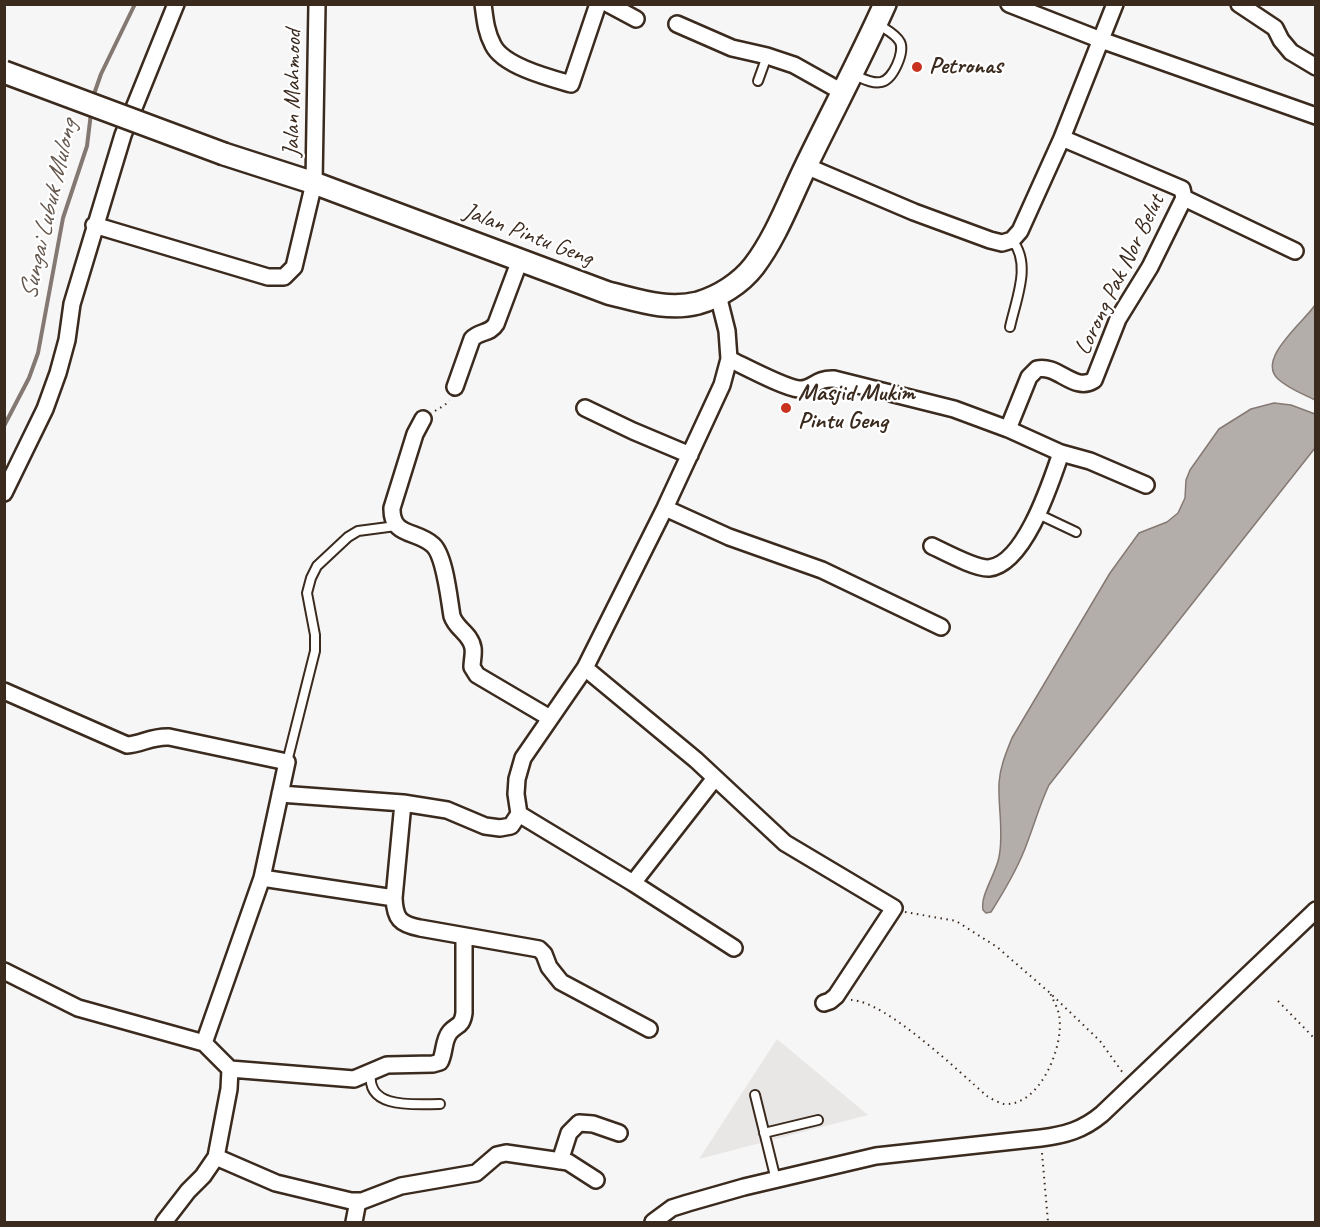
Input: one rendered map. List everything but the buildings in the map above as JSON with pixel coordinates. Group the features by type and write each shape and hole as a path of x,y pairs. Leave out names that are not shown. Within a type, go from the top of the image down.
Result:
{"main road":[{"name":"Jalan Pintu Geng","path":"4,72 608,292 652,304 676,306 698,303 718,295 735,284 754,266 770,240 881,14"}],"street":[{"path":"4,493 45,409 58,373 68,340 72,304 94,225 123,135 176,4"},
{"name":"Jalan Mahmood","path":"94,225 268,277 284,277 294,267 314,183 317,4"},
{"path":"483,4 485,26 494,48 515,64 538,75 571,84 598,4"},
{"path":"608,4 636,19"},
{"path":"1009,4 1101,40 1316,116"},
{"path":"806,166 952,227 1002,243 1012,240 1020,231 1062,138 1115,4"},
{"path":"1239,4 1275,28 1291,52 1316,67"},
{"path":"677,24 732,48 794,64 848,84"},
{"name":"Lorong Pak Nor Belut","path":"1008,429 1029,377 1037,369 1049,369 1081,384 1088,384 1094,380 1118,319 1150,267 1184,198 1182,189 1062,138"},
{"path":"1184,198 1295,251"},
{"path":"454,387 472,339 477,334 489,331 496,324 520,260"},
{"path":"280,794 403,803 447,810 485,826 500,828 511,826 519,814 516,794 517,779 523,758 585,668 665,508 722,385 729,359 727,331 718,295"},
{"path":"729,359 792,388 808,388 820,380 834,379 954,409 1008,429 1061,453 1090,460 1146,485"},
{"path":"585,408 690,455"},
{"path":"423,419 415,434 392,508 392,519 396,526 434,545 440,555 452,616 455,625 469,638 473,647 472,667 477,675 550,718"},
{"path":"932,546 988,568 1008,558 1038,514 1061,453"},
{"path":"665,508 729,537 822,570 942,627"},
{"path":"585,668 715,778 785,843 894,908 836,996 827,1002"},
{"path":"4,691 127,745 135,745 151,737 169,737 287,762 262,878 204,1043"},
{"path":"633,883 715,778"},
{"path":"403,803 394,898 396,914 405,924 539,950 544,954 549,967 561,982 649,1029"},
{"path":"519,814 734,948"},
{"path":"262,878 394,898"},
{"path":"653,1222 672,1208 719,1194 876,1156 1065,1135 1090,1125 1316,910"},
{"path":"4,971 78,1008 204,1043 230,1069 354,1079 387,1065 440,1062 446,1038 451,1030 458,1028 463,1021 464,936"},
{"path":"164,1222 216,1157 229,1089 230,1069"},
{"path":"560,1161 569,1133 579,1124 593,1124 619,1133"},
{"path":"216,1157 276,1183 339,1199 358,1201 401,1186 476,1173 497,1155 506,1153 568,1162 596,1180"},
{"path":"354,1222 358,1201"}],"lane":[{"path":"848,84 886,81 901,54 902,47 881,14"},
{"path":"758,81 767,56"},
{"path":"1010,327 1023,261 1020,249 1012,240"},
{"path":"1038,514 1076,532"},
{"path":"287,762 315,651 315,635 307,593 311,578 317,566 348,537 358,531 396,526"},
{"path":"371,1071 370,1080 374,1089 380,1097 390,1102 440,1104"},
{"path":"754,1095 776,1180"},
{"path":"764,1133 818,1120"}],"path":[{"path":"423,419 448,403 454,387"},
{"path":"894,908 956,921 997,947 1100,1041 1132,1085"},
{"path":"827,1002 859,1001 895,1018 987,1096 1003,1104 1021,1101 1036,1091 1053,1058 1059,1036 1059,1015 1050,993"},
{"path":"1278,1001 1316,1040"},
{"path":"1041,1138 1048,1222"}],"shaded area":[{"path":"1315,305 1315,400 1278,379 1273,371 1273,361 1284,341"},
{"path":"1274,403 1291,405 1315,414 1315,448 1049,785 1017,866 991,912 986,913 983,910 984,898 997,864 1000,848 1000,777 1012,738 1110,573 1139,533 1167,522 1178,513 1185,498 1186,480 1190,470 1219,429 1251,409"},
{"path":"777,1039 868,1115 699,1159"}],"waterway":[{"name":"Sungai Lubuk Mulong","path":"93,97 101,74 135,4"},
{"name":"Sungai Lubuk Mulong","path":"4,426 29,378 38,353 63,218 87,146 91,113"}],"place":[{"name":"Petronas","path":"917,67"},
{"name":"Masjid Mukim Pintu Geng","path":"786,408"}]}
